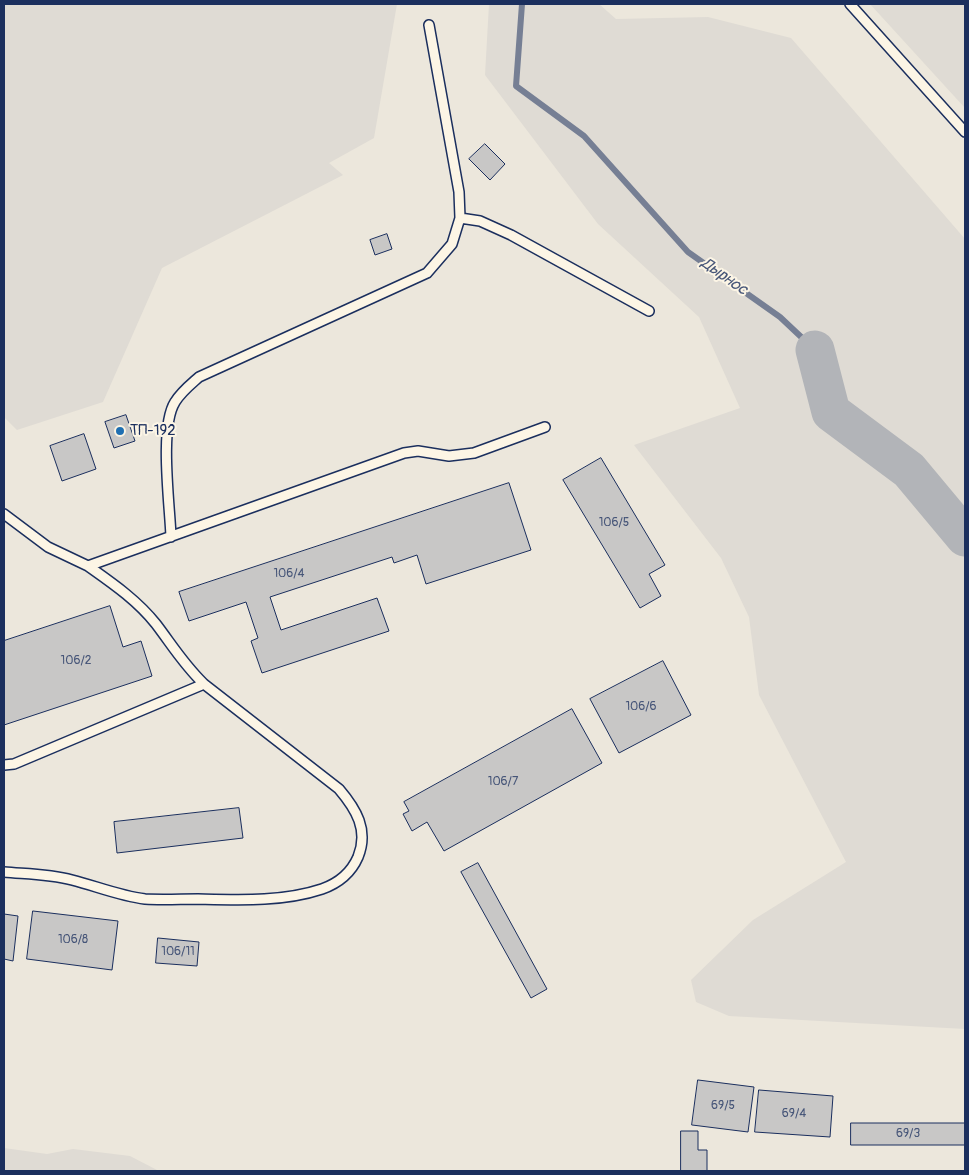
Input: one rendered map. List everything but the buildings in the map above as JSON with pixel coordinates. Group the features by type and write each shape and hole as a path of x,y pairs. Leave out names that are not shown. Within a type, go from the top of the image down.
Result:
{"lane":[{"path":"850,4 965,132"},
{"path":"171,537 166,439 168,419 174,402 186,388 199,378 427,273 452,244 460,218 460,192 429,25"},
{"path":"460,218 480,222 511,235 648,311"},
{"path":"88,566 404,453 418,451 449,456 474,453 545,427"},
{"path":"4,514 48,548 88,566 140,606 155,623 187,667 204,684 339,788 359,817 362,833 360,851 352,870 339,880 324,888 303,893 246,900 144,898 105,890 72,880 45,875 4,872"},
{"path":"4,765 14,764 204,684"}],"shaded area":[{"path":"4,4 965,4 965,1171 4,1171"},
{"path":"4,4 397,4 374,138 329,163 343,175 162,268 103,402 17,430 4,417"},
{"path":"489,4 599,4 616,19 708,17 791,38 965,239 965,1029 729,1016 696,1002 691,980 753,920 846,862 759,695 749,617 721,558 634,445 740,408 699,317 598,224 485,75"},
{"path":"870,4 965,4 965,108"},
{"path":"4,1148 47,1154 73,1149 130,1156 159,1171 4,1171"}],"waterway":[{"name":"Дырнос","path":"522,4 516,86 584,136 688,252 780,317 815,350"},
{"name":"Дырнос","path":"815,350 831,412 909,470 965,537"}],"place":[{"name":"ТП-192","path":"120,431"}]}
